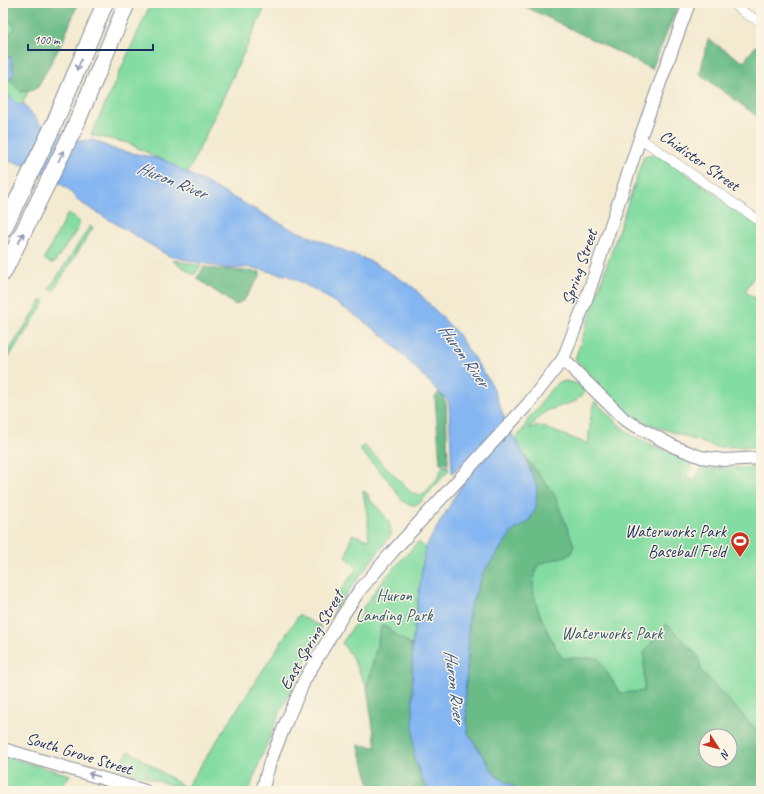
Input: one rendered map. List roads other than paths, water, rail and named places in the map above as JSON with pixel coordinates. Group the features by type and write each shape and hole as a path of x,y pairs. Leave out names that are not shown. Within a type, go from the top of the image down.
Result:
{"highway":[{"path":"3,230 55,122 105,3"},
{"path":"3,273 74,129 127,3"}],"main road":[{"name":"Spring Street","path":"435,504 528,404 563,359 586,300 640,138 689,3"},
{"path":"563,359 625,420 674,447 701,457 724,460 761,458"},
{"name":"East Spring Street","path":"262,791 270,762 305,679 342,615 359,591 435,504"},
{"name":"South Grove Street","path":"3,749 145,791"}],"street":[{"path":"734,3 746,14 761,20"},
{"name":"Chidister Street","path":"640,138 761,222"}],"water":[{"path":"3,56 11,58 14,73 3,88"},
{"name":"Huron River","path":"3,90 20,106 23,103 41,125 80,141 93,140 113,149 164,160 289,228 374,263 413,287 456,332 492,385 507,425 524,455 537,486 536,508 529,521 512,532 483,573 469,610 465,694 468,733 495,775 520,791 430,791 424,784 414,758 412,646 425,548 483,448 452,473 449,402 385,337 355,315 317,291 289,276 250,267 229,269 169,256 80,202 68,189 51,177 33,168 11,161 3,169"}],"place":[{"name":"Waterworks Park Baseball Field","path":"740,558"}],"park label":[{"name":"Huron Landing Park","path":"394,605"},
{"name":"Waterworks Park","path":"612,633"}]}
